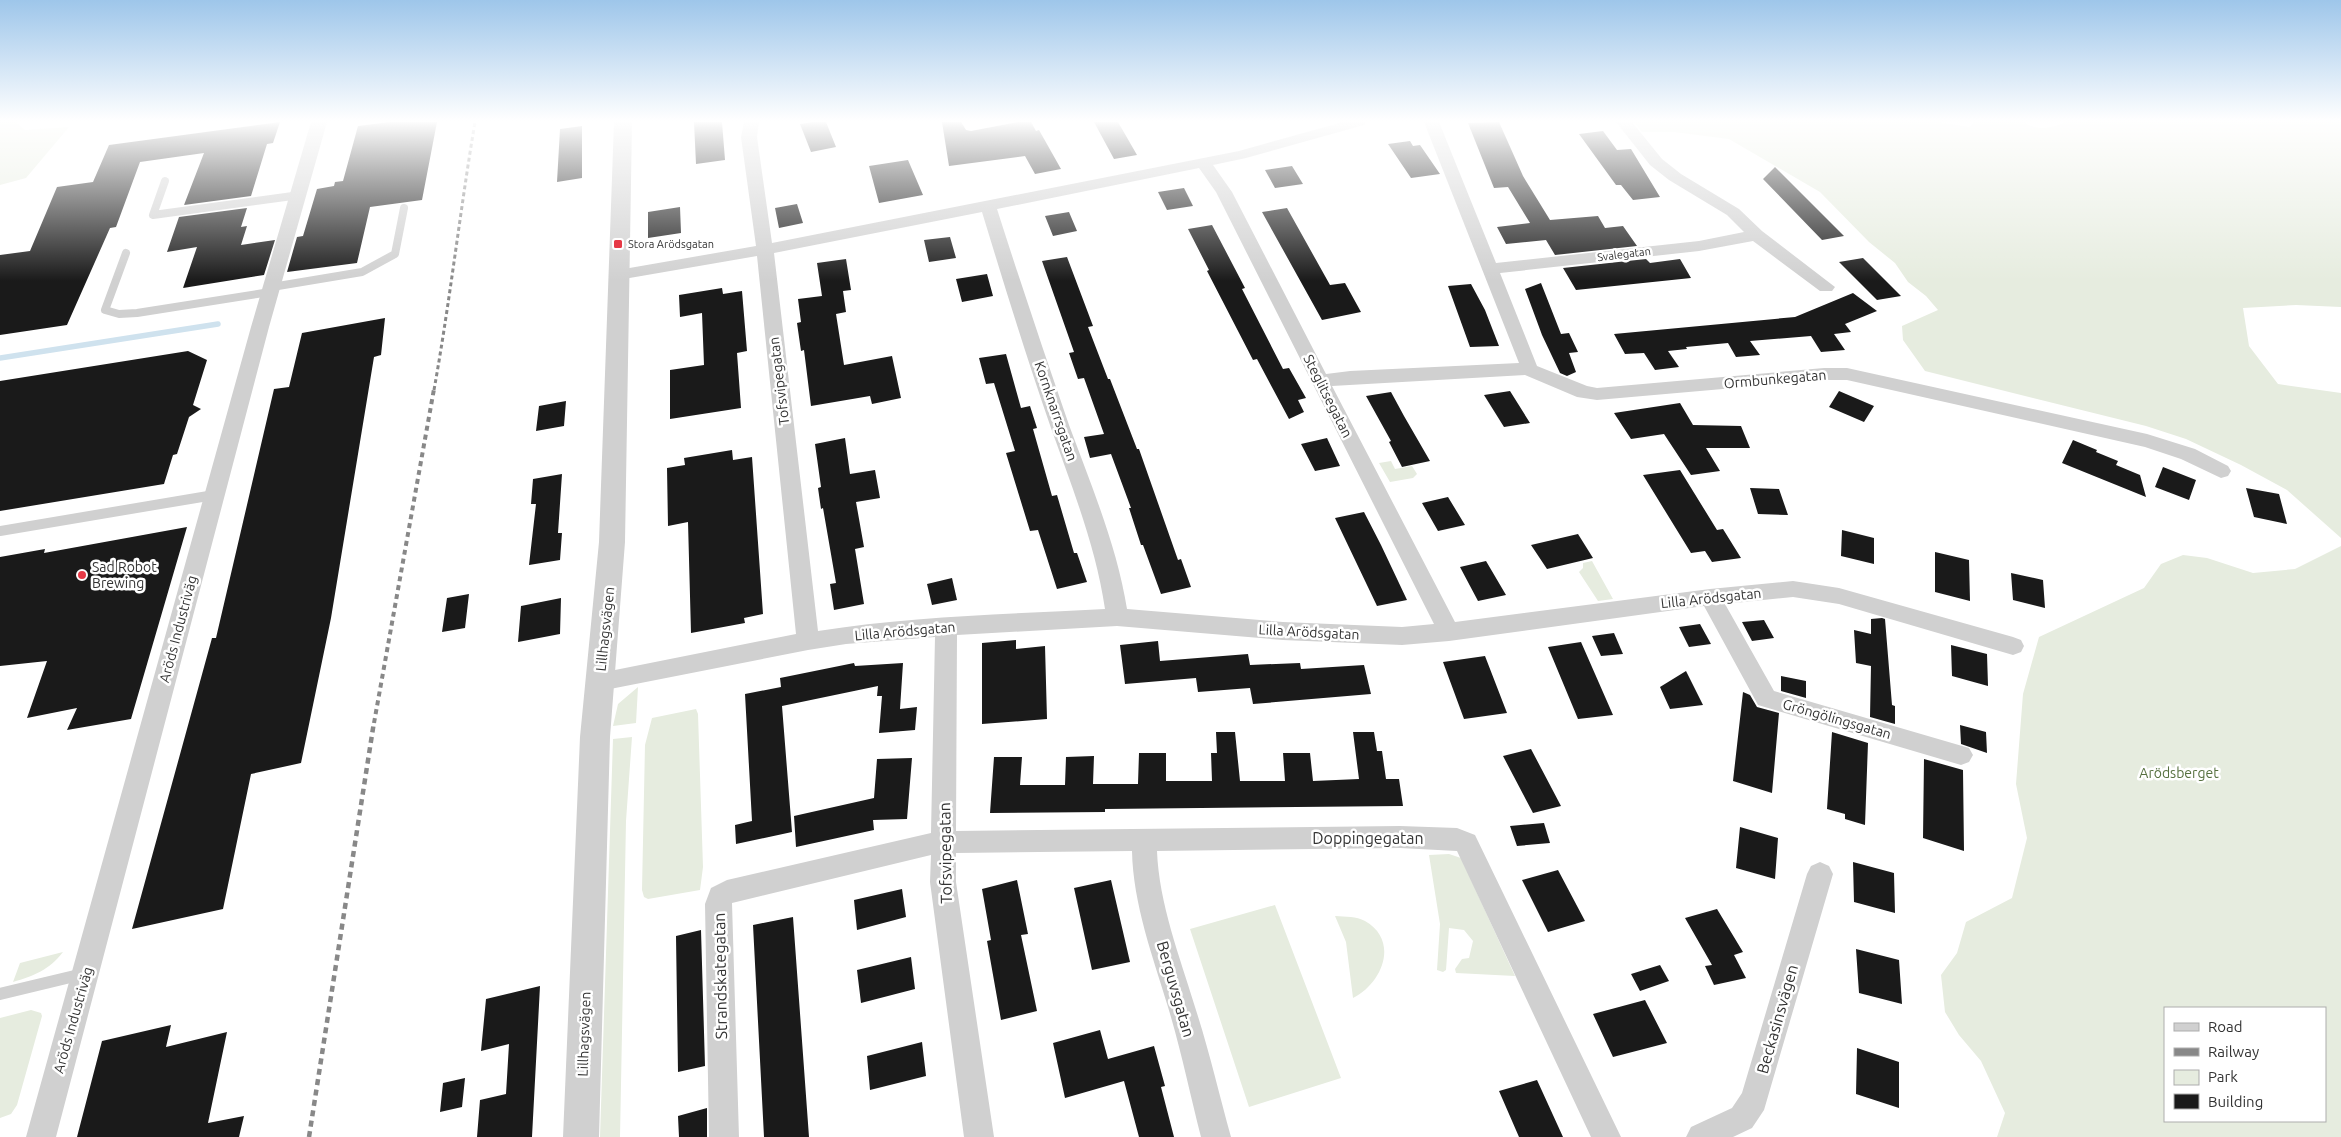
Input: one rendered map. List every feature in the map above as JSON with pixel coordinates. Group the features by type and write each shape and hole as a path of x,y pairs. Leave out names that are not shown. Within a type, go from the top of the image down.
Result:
{"street":[{"name":"Aröds Industriväg","path":"40,1137 87,973 214,495 271,289 305,175"},
{"name":"Lillhagsvägen","path":"581,1137 595,737 612,555 621,175"},
{"name":"Tofsvipegatan","path":"754,175 765,250 808,641"},
{"path":"618,275 765,250 1143,175"},
{"name":"Steglitsegatan","path":"1212,175 1224,192 1448,632"},
{"path":"1453,175 1528,363 1527,369"},
{"path":"1672,175 1733,212 1756,235 1826,287"},
{"name":"Kornknarrsgatan","path":"988,206 1027,332 1098,533 1112,584 1117,617"},
{"name":"Svalegatan","path":"1491,269 1698,246 1756,235"},
{"name":"Ormbunkegatan","path":"1321,381 1350,377 1527,369 1584,392 1597,394 1824,374 1847,374 2147,441 2188,454 2221,471"},
{"name":"Lilla Arödsgatan","path":"600,682 846,635 1117,617 1283,631 1402,636 1448,632 1710,597 1793,590 1839,596 2013,646"},
{"name":"Gröngölingsgatan","path":"1710,597 1766,698 1961,755"},
{"name":"Tofsvipegatan","path":"946,628 943,882 979,1137"},
{"name":"Doppingegatan","path":"944,842 1424,837 1457,839 1466,843 1480,867 1527,974 1606,1137"},
{"name":"Berguvsgatan","path":"1144,839 1145,872 1157,924 1183,1011 1216,1137"},
{"name":"Strandskategatan","path":"724,1137 718,913 720,896 727,892 783,878 912,847 944,842"},
{"name":"Beckasinsvägen","path":"1701,1137 1742,1118 1754,1100 1820,874"}],"lane":[{"path":"165,181 153,215 300,195"},
{"path":"126,253 105,310 119,314 137,313 362,272 395,254 404,208"},
{"path":"0,531 214,495"},
{"path":"0,994 87,973"}],"green space":[{"path":"0,175 28,175 26,178 0,185"},
{"path":"1791,175 2341,175 2341,307 2296,305 2243,308 2249,346 2278,384 2341,393 2341,538 2287,490 2241,465 2186,439 2146,426 1925,371 1903,340 1902,326 1938,310 1926,296 1908,282 1895,263 1869,242 1820,192"},
{"path":"1391,461 1395,469 1412,466 1417,474 1413,478 1390,482 1379,463"},
{"name":"Arödsberget","path":"2341,546 2341,1137 1997,1137 2005,1113 1981,1061 1959,1035 1945,1012 1941,975 1957,953 1966,922 2012,898 2027,838 2016,784 2023,694 2039,637 2144,588 2161,564 2183,555 2207,558 2253,573 2295,569"},
{"path":"1592,561 1613,599 1598,601 1579,572 1583,568 1583,563"},
{"path":"638,687 636,723 613,726 618,704"},
{"path":"696,709 698,714 703,867 700,890 648,899 644,897 642,890 645,745 652,718"},
{"path":"632,737 626,821 620,1137 600,1137 613,739"},
{"path":"1449,854 1461,858 1515,976 1456,973 1455,969 1462,959 1469,958 1473,941 1464,930 1449,928 1446,970 1443,972 1437,970 1440,924 1429,855"},
{"path":"1275,905 1341,1078 1249,1107 1190,929"},
{"path":"1335,916 1362,919 1376,929 1382,940 1384,950 1383,962 1379,973 1372,983 1353,998 1346,942"},
{"path":"63,952 41,972 13,982 20,963"},
{"path":"31,1010 41,1013 42,1016 17,1105 11,1114 0,1118 0,1018"}],"building":[{"path":"96,175 135,175 116,227 110,228 67,325 0,335 0,255 30,251 57,187 93,182"},
{"path":"196,175 257,175 251,196 184,205"},
{"path":"345,175 427,175 422,200 370,207 357,263 287,272 297,237 303,236 317,189 334,186 335,182 343,181"},
{"path":"557,175 582,175 582,178 557,182"},
{"path":"871,175 914,175 923,195 879,203"},
{"path":"1268,175 1298,175 1303,184 1275,188"},
{"path":"1409,175 1432,175 1411,178"},
{"path":"1489,175 1523,175 1550,220 1598,216 1605,228 1623,226 1637,246 1555,255 1546,240 1506,244 1497,227 1530,223 1508,187 1494,188"},
{"path":"1609,175 1647,175 1660,197 1633,200 1621,185 1616,185"},
{"path":"1767,175 1783,175 1844,236 1822,240 1763,179"},
{"path":"1184,188 1193,206 1167,210 1158,192"},
{"path":"797,204 803,223 779,228 775,208"},
{"path":"680,207 681,233 648,238 648,212"},
{"path":"247,208 241,227 247,226 241,245 275,240 264,275 183,288 197,247 167,252 179,217"},
{"path":"1287,208 1330,285 1345,283 1361,312 1322,320 1262,212"},
{"path":"1069,212 1077,231 1053,236 1045,216"},
{"path":"1212,225 1245,288 1242,289 1283,369 1289,368 1306,398 1298,400 1304,412 1289,419 1257,359 1253,360 1207,271 1209,270 1188,229"},
{"path":"950,237 956,258 929,262 924,240"},
{"path":"1067,257 1093,326 1088,327 1137,449 1139,449 1178,560 1181,559 1191,587 1161,594 1143,545 1141,545 1129,508 1131,508 1111,454 1090,458 1084,437 1104,434 1084,378 1078,379 1069,353 1074,352 1042,261"},
{"path":"1863,258 1901,296 1877,300 1839,262"},
{"path":"846,259 851,290 843,291 846,312 836,314 844,365 892,356 901,398 872,404 870,396 811,406 804,350 801,351 797,323 801,322 798,299 822,296 817,263"},
{"path":"1646,259 1650,263 1680,259 1691,278 1576,290 1563,268"},
{"path":"987,274 993,296 962,302 956,279"},
{"path":"1541,283 1561,334 1569,333 1578,352 1569,353 1576,372 1567,376 1560,373 1542,335 1525,289"},
{"path":"1471,284 1485,310 1499,346 1470,347 1448,286"},
{"path":"722,288 723,294 742,291 747,351 737,353 741,408 670,419 670,370 704,365 702,313 680,317 679,295"},
{"path":"1853,293 1877,311 1845,324 1851,332 1834,334 1845,350 1821,352 1811,336 1750,341 1760,355 1736,357 1728,343 1686,347 1687,349 1668,351 1679,367 1655,370 1644,353 1625,354 1614,334 1795,317"},
{"path":"385,318 381,355 374,357 331,618 301,763 251,774 223,909 132,929 212,638 216,638 274,389 289,387 302,333"},
{"path":"188,351 207,360 193,405 201,409 189,417 177,454 173,455 164,484 0,511 0,381"},
{"path":"1006,354 1021,408 1030,406 1037,428 1033,429 1052,496 1057,495 1074,553 1077,553 1087,582 1057,589 1038,530 1030,531 1006,453 1015,451 994,383 986,384 979,358"},
{"path":"1510,391 1530,423 1504,427 1484,395"},
{"path":"1839,391 1874,406 1864,422 1829,407"},
{"path":"1391,392 1430,461 1402,467 1389,442 1391,441 1366,396"},
{"path":"566,401 564,426 536,431 539,406"},
{"path":"1680,403 1693,425 1741,426 1750,448 1706,448 1720,471 1691,475 1664,434 1631,439 1614,413"},
{"path":"845,438 850,474 875,470 880,498 856,502 864,547 855,549 864,604 834,610 830,584 836,583 823,508 821,509 818,488 821,487 815,444"},
{"path":"1327,438 1340,466 1315,471 1301,444"},
{"path":"2073,440 2118,461 2116,465 2140,475 2146,497 2062,463"},
{"path":"732,450 733,460 752,457 763,614 744,618 745,623 691,633 688,522 668,526 667,468 685,465 684,458"},
{"path":"2163,467 2196,480 2189,500 2155,487"},
{"path":"1680,470 1717,530 1723,529 1741,558 1712,562 1705,551 1691,553 1643,475"},
{"path":"562,474 558,533 562,533 560,560 529,565 536,504 531,504 533,479"},
{"path":"1750,488 1779,489 1788,515 1758,514"},
{"path":"2246,488 2279,494 2287,524 2254,517"},
{"path":"1448,497 1465,525 1438,531 1422,503"},
{"path":"1364,512 1407,600 1377,606 1335,518"},
{"path":"187,527 131,719 67,730 77,708 27,718 47,661 0,666 0,557 45,549 44,553"},
{"path":"1842,530 1874,538 1874,564 1841,556"},
{"path":"1578,534 1593,558 1547,569 1531,545"},
{"path":"1935,552 1969,560 1970,601 1935,592"},
{"path":"1486,561 1506,595 1478,601 1460,567"},
{"path":"2011,573 2043,580 2045,608 2013,600"},
{"path":"952,578 957,600 932,605 927,584"},
{"path":"469,594 465,628 442,632 447,598"},
{"path":"561,598 560,634 518,642 521,606"},
{"path":"1871,619 1885,619 1892,705 1895,706 1895,724 1870,717 1871,666 1856,663 1854,630 1871,634"},
{"path":"1764,620 1774,638 1752,641 1742,622"},
{"path":"1700,624 1711,644 1689,647 1679,627"},
{"path":"1614,633 1623,654 1601,656 1592,636"},
{"path":"1016,640 1016,649 1045,646 1047,719 982,724 982,643"},
{"path":"1158,641 1160,661 1248,654 1250,665 1300,663 1301,669 1364,665 1371,694 1253,704 1250,688 1198,692 1196,678 1125,684 1120,645"},
{"path":"1581,642 1613,715 1578,719 1548,647"},
{"path":"1951,645 1987,654 1988,686 1952,676"},
{"path":"1485,656 1507,713 1464,719 1443,662"},
{"path":"854,663 855,666 903,663 900,709 917,707 915,730 879,733 882,696 877,696 878,686 782,706 792,832 736,844 735,825 752,821 745,694 781,687 780,678"},
{"path":"1686,671 1703,705 1670,709 1660,687"},
{"path":"1781,676 1806,681 1806,698 1781,691"},
{"path":"1743,692 1750,695 1757,707 1779,713 1772,793 1733,781"},
{"path":"1960,725 1986,732 1987,753 1961,744"},
{"path":"1216,732 1235,732 1240,781 1285,781 1283,753 1310,753 1313,781 1359,779 1353,732 1374,732 1377,751 1382,751 1386,779 1399,779 1403,806 1105,809 1105,812 990,813 994,757 1022,757 1020,785 1065,785 1066,757 1094,756 1093,784 1138,784 1139,753 1166,753 1166,781 1212,781 1211,753 1217,753"},
{"path":"1832,732 1868,743 1865,825 1845,819 1845,814 1827,809"},
{"path":"1531,749 1561,806 1533,813 1503,756"},
{"path":"912,758 907,819 873,820 874,830 796,847 794,816 874,798 877,759"},
{"path":"1924,759 1963,770 1964,851 1923,838"},
{"path":"1544,823 1550,843 1517,846 1510,826"},
{"path":"1740,827 1778,838 1775,879 1736,868"},
{"path":"1853,862 1894,873 1895,913 1854,902"},
{"path":"1558,870 1585,921 1548,932 1522,880"},
{"path":"1017,880 1028,934 1021,935 1037,1011 1001,1020 987,941 991,940 982,889"},
{"path":"1111,880 1130,962 1092,970 1074,888"},
{"path":"902,889 906,917 857,930 854,900"},
{"path":"1717,909 1743,952 1734,955 1746,978 1714,985 1705,966 1712,965 1685,918"},
{"path":"793,917 809,1137 764,1137 753,925"},
{"path":"701,930 705,1066 678,1072 676,936"},
{"path":"1856,949 1899,960 1902,1004 1859,993"},
{"path":"911,957 915,989 861,1003 857,970"},
{"path":"1660,965 1669,981 1640,991 1631,974"},
{"path":"540,986 532,1137 477,1137 480,1100 506,1094 509,1044 481,1051 486,999"},
{"path":"1645,1000 1667,1043 1613,1057 1593,1014"},
{"path":"171,1025 166,1047 227,1032 208,1123 244,1116 239,1137 77,1137 102,1041"},
{"path":"1100,1030 1108,1059 1154,1046 1165,1086 1161,1087 1174,1137 1139,1137 1124,1081 1065,1098 1053,1043"},
{"path":"922,1042 926,1076 870,1090 867,1056"},
{"path":"1857,1048 1899,1062 1899,1108 1856,1094"},
{"path":"465,1078 462,1107 440,1112 443,1083"},
{"path":"1537,1080 1563,1137 1519,1137 1499,1091"},
{"path":"707,1108 707,1137 679,1137 678,1116"}],"waterway":[{"path":"0,358 218,324"}],"railway":[{"path":"434,390 467,175"},
{"path":"374,723 434,389"},
{"path":"309,1137 374,722"}],"place":[{"name":"Stora Arödsgatan","path":"618,244"},
{"name":"Sad Robot Brewing","path":"82,575"}]}
